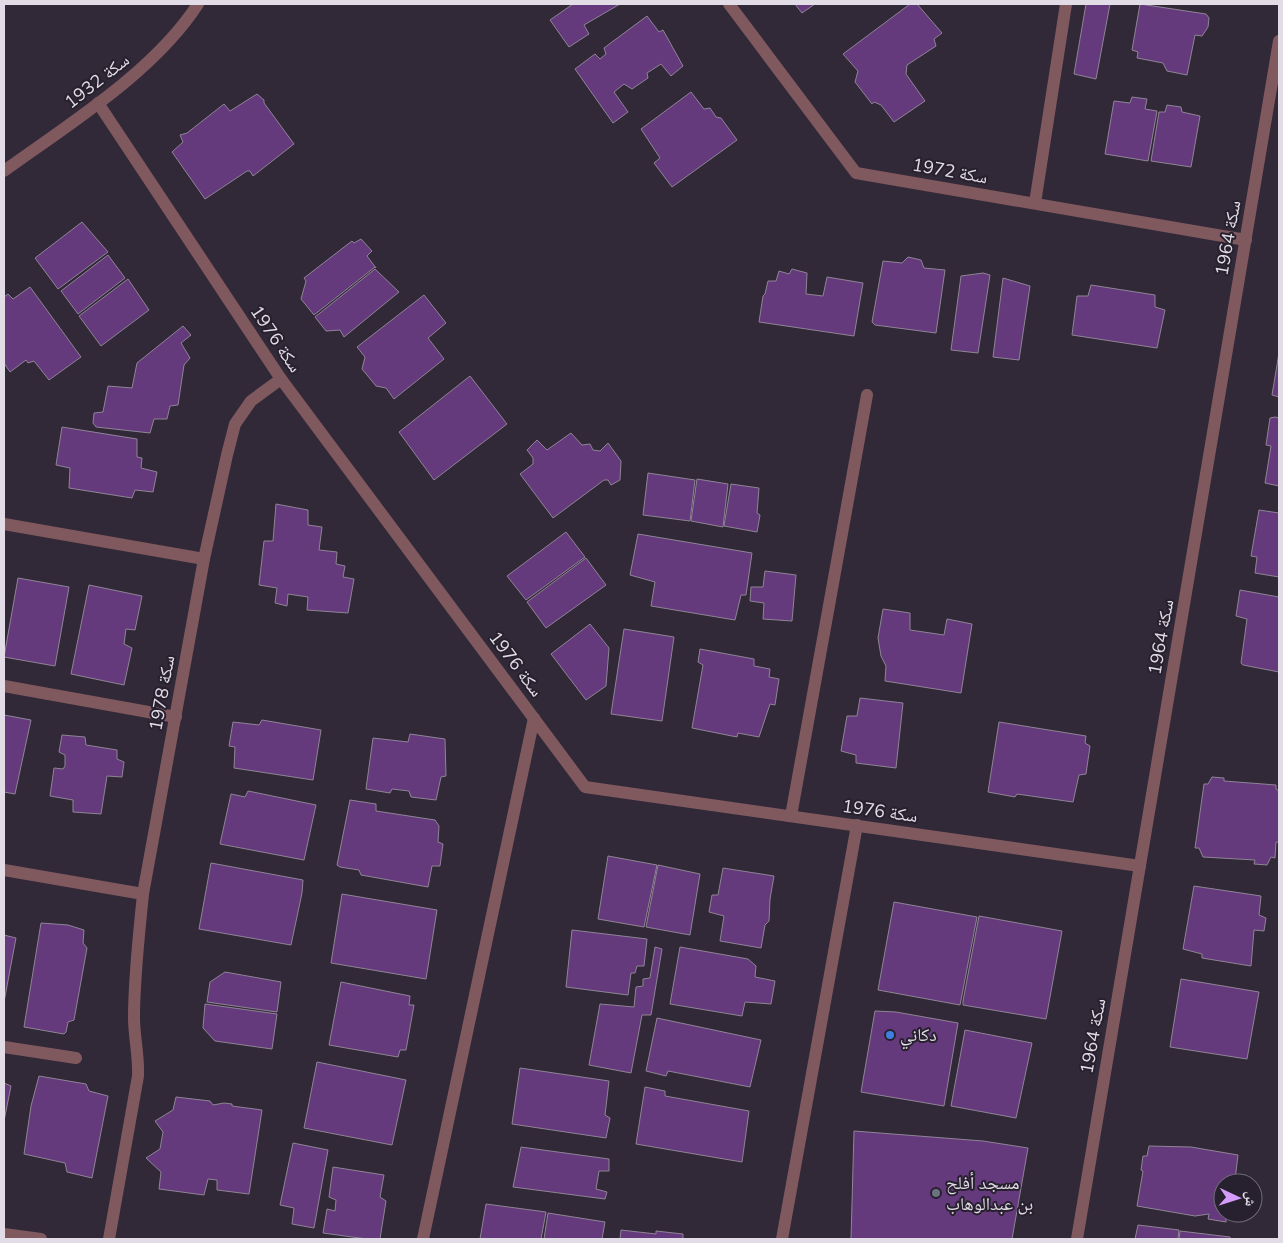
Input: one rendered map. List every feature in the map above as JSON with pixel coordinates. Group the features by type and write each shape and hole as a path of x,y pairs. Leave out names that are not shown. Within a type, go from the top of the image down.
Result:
{"street":[{"name":"سكة 1932","path":"4,171 98,103 148,62 191,15 198,4"},
{"name":"سكة 1972","path":"729,4 856,172 1246,240"},
{"path":"1035,203 1066,4"},
{"name":"سكة 1964","path":"1077,1239 1246,240 1275,90 1279,41"},
{"name":"سكة 1976","path":"98,103 281,379 585,787 1140,866"},
{"name":"سكة 1978","path":"109,1239 138,1076 134,989 143,894 204,559 235,424 251,401 281,379"},
{"path":"791,816 866,395"},
{"path":"4,524 204,559"},
{"path":"4,686 176,717"},
{"path":"424,1239 534,718"},
{"path":"782,1239 857,825"},
{"path":"4,870 143,894"},
{"path":"4,1047 76,1058"},
{"path":"4,1234 41,1239"}],"building":[{"path":"573,4 620,4 584,25 589,34 569,47 550,20"},
{"path":"795,4 815,4 802,13"},
{"path":"910,4 917,4 942,33 934,39 936,46 907,65 906,74 925,101 894,122 881,105 874,102 872,104 855,82 858,71 843,54"},
{"path":"1086,4 1110,4 1096,79 1074,74"},
{"path":"1140,4 1206,14 1209,18 1208,27 1202,36 1195,35 1187,75 1167,71 1163,63 1137,58 1138,52 1132,50"},
{"path":"647,16 659,32 663,30 683,66 671,76 661,64 647,73 648,78 632,89 624,84 614,92 628,112 613,123 575,69 595,54 600,59 606,54 604,48"},
{"path":"691,92 704,109 710,108 716,117 721,118 737,140 672,187 654,163 660,158 641,129"},
{"path":"257,94 264,100 264,103 294,144 253,176 250,171 247,171 205,199 172,152 183,142 180,135 187,133 224,104 230,111"},
{"path":"1132,97 1147,99 1145,109 1157,111 1148,161 1105,154 1114,101 1130,103"},
{"path":"1167,105 1181,107 1182,112 1200,116 1191,167 1151,161 1159,112 1165,112"},
{"path":"82,222 108,252 58,289 35,258"},
{"path":"361,239 372,251 367,256 376,268 314,315 301,299 306,281 304,278 352,241 354,243"},
{"path":"108,255 125,278 78,314 61,291"},
{"path":"908,257 921,260 924,268 945,270 936,333 875,325 872,322 883,261 902,263"},
{"path":"375,269 399,292 344,337 340,330 326,331 315,317"},
{"path":"792,269 807,273 806,294 823,296 827,277 863,283 854,336 759,322 763,296 768,281 776,281 779,271 789,274"},
{"path":"983,273 990,275 978,353 951,350 961,276"},
{"path":"1003,278 1030,286 1019,360 993,357"},
{"path":"128,279 149,310 101,346 79,316"},
{"path":"1091,285 1155,295 1155,307 1165,310 1157,348 1072,335 1077,296 1088,296"},
{"path":"30,287 81,357 49,380 34,361 28,363 26,360 10,372 4,363 4,297 8,294 13,299"},
{"path":"424,295 446,323 428,338 444,359 394,399 386,388 376,386 362,369 365,357 357,347"},
{"path":"183,326 191,335 181,343 190,358 184,365 178,405 170,406 167,419 154,419 150,433 96,427 93,423 94,413 103,412 108,386 132,388 137,363"},
{"path":"1279,353 1279,397 1272,395"},
{"path":"470,376 507,424 434,480 399,432"},
{"path":"1270,418 1279,418 1279,486 1265,483 1271,446 1266,445"},
{"path":"62,427 137,439 137,457 142,458 141,468 157,472 153,492 135,490 132,498 69,488 70,468 56,465"},
{"path":"571,433 582,445 590,444 593,450 600,451 608,443 621,461 620,480 611,485 608,480 604,480 553,518 520,474 533,464 533,458 527,450 537,440 547,450"},
{"path":"648,473 695,480 690,521 643,515"},
{"path":"697,479 728,484 723,527 691,521"},
{"path":"731,484 759,488 757,513 760,515 757,532 724,526"},
{"path":"276,504 308,510 308,525 322,527 319,550 337,552 336,564 345,566 343,577 354,579 348,613 307,610 308,597 288,594 287,606 275,603 277,588 259,585 264,541 273,541"},
{"path":"1259,510 1279,513 1279,577 1255,573 1257,557 1251,556"},
{"path":"566,532 585,557 526,600 507,576"},
{"path":"638,534 752,553 746,595 741,595 735,620 651,606 655,582 630,575"},
{"path":"586,558 606,585 546,628 527,602"},
{"path":"765,571 796,575 792,621 763,619 764,603 750,601 751,587 763,587"},
{"path":"18,578 69,587 55,666 4,657"},
{"path":"89,585 142,596 135,630 126,629 124,644 132,648 124,685 71,674"},
{"path":"1240,590 1279,597 1279,672 1241,663 1247,619 1236,616"},
{"path":"883,609 910,613 910,630 944,635 947,619 972,624 961,693 885,681 886,666 881,656 878,638"},
{"path":"590,624 609,648 606,686 586,700 551,654"},
{"path":"624,629 674,637 662,721 611,714"},
{"path":"700,649 754,659 754,666 770,669 769,677 779,679 775,705 770,704 759,737 738,733 737,737 692,728 703,665 698,662"},
{"path":"860,698 903,703 896,768 856,763 856,755 841,751 847,716 857,716"},
{"path":"4,715 31,720 15,794 4,792"},
{"path":"262,720 321,730 313,780 234,768 235,747 229,746 233,722 259,725"},
{"path":"999,722 1086,736 1085,743 1090,746 1086,774 1079,775 1073,802 1017,794 1015,797 988,792"},
{"path":"410,734 445,739 446,776 441,777 436,800 411,797 409,791 392,789 390,793 366,789 373,738 408,742"},
{"path":"62,735 85,737 86,745 117,750 117,759 124,762 122,777 107,776 101,814 73,812 73,800 50,796 54,768 63,769 65,766 65,755 59,752"},
{"path":"1212,777 1224,778 1224,781 1276,785 1276,789 1279,791 1279,842 1276,842 1275,858 1271,857 1267,865 1254,864 1255,860 1203,857 1199,848 1195,848 1204,784 1208,784"},
{"path":"248,791 316,805 304,860 220,844 231,794 245,797"},
{"path":"350,800 376,804 376,811 435,820 439,826 438,842 443,844 440,866 432,866 428,887 361,875 359,870 337,865"},
{"path":"608,856 657,865 644,927 598,919"},
{"path":"211,863 303,880 291,945 199,929"},
{"path":"658,865 700,874 690,935 646,927"},
{"path":"723,868 774,876 769,921 765,925 761,948 720,941 724,916 709,912 712,895 718,895"},
{"path":"1194,886 1261,896 1259,915 1266,918 1264,931 1254,930 1251,966 1202,958 1202,954 1183,949"},
{"path":"342,894 437,910 426,979 331,963"},
{"path":"894,902 977,917 960,1005 878,990"},
{"path":"979,916 1062,931 1046,1019 963,1005"},
{"path":"41,923 68,925 84,930 83,943 87,948 74,1020 68,1022 64,1034 24,1027"},
{"path":"572,930 647,939 644,966 637,966 635,973 631,973 628,995 566,987"},
{"path":"4,935 16,938 4,1002"},
{"path":"655,947 662,949 651,1015 642,1015 631,1073 589,1065 600,1004 634,1007 636,987 643,986 643,979 650,978"},
{"path":"680,947 748,959 756,966 755,977 775,981 771,1004 745,1002 742,1016 670,1004"},
{"path":"225,972 281,982 277,1012 207,1002 210,982"},
{"path":"1181,979 1259,992 1247,1059 1170,1047"},
{"path":"341,982 410,996 409,1005 414,1005 406,1050 400,1050 398,1057 329,1045"},
{"path":"205,1004 277,1014 272,1049 215,1041 203,1028"},
{"path":"875,1011 896,1012 958,1023 944,1106 861,1092"},
{"path":"657,1018 761,1040 750,1087 668,1071 666,1076 646,1071"},
{"path":"965,1030 1032,1043 1016,1118 951,1106"},
{"path":"317,1062 406,1080 392,1145 304,1128"},
{"path":"520,1068 609,1081 605,1115 610,1118 606,1138 512,1124"},
{"path":"39,1076 86,1084 89,1091 108,1096 92,1178 67,1172 65,1163 24,1154 31,1106"},
{"path":"4,1083 11,1086 4,1121"},
{"path":"645,1087 665,1091 665,1096 749,1111 742,1162 636,1144"},
{"path":"176,1097 210,1101 213,1105 224,1103 232,1104 232,1106 262,1110 249,1194 217,1190 217,1180 208,1179 204,1195 159,1189 161,1172 146,1158 160,1149 163,1132 155,1121 173,1110"},
{"name":"مسجد أفلح بن عبدالوهاب","path":"854,1131 983,1141 1028,1148 1012,1239 851,1239"},
{"path":"293,1143 328,1150 314,1228 292,1224 294,1208 280,1205"},
{"path":"1149,1146 1191,1147 1238,1155 1236,1173 1213,1173 1213,1220 1208,1219 1209,1214 1195,1216 1137,1206 1143,1171 1141,1170 1143,1156 1147,1156"},
{"path":"521,1147 609,1159 609,1171 599,1171 596,1189 607,1192 605,1199 513,1187"},
{"path":"333,1167 384,1175 380,1197 386,1201 380,1239 323,1233 327,1209 335,1211 336,1200 329,1197"},
{"path":"486,1204 546,1212 541,1239 480,1239"},
{"path":"548,1213 605,1222 602,1239 544,1239"},
{"path":"1138,1225 1179,1230 1178,1239 1135,1239"},
{"path":"621,1230 656,1234 656,1231 683,1234 683,1239 620,1239"},
{"path":"1180,1231 1230,1237 1230,1239 1179,1239"}],"place":[{"name":"دكاني","path":"890,1035"},
{"name":"مسجد أفلح بن عبدالوهاب","path":"936,1193"}]}
